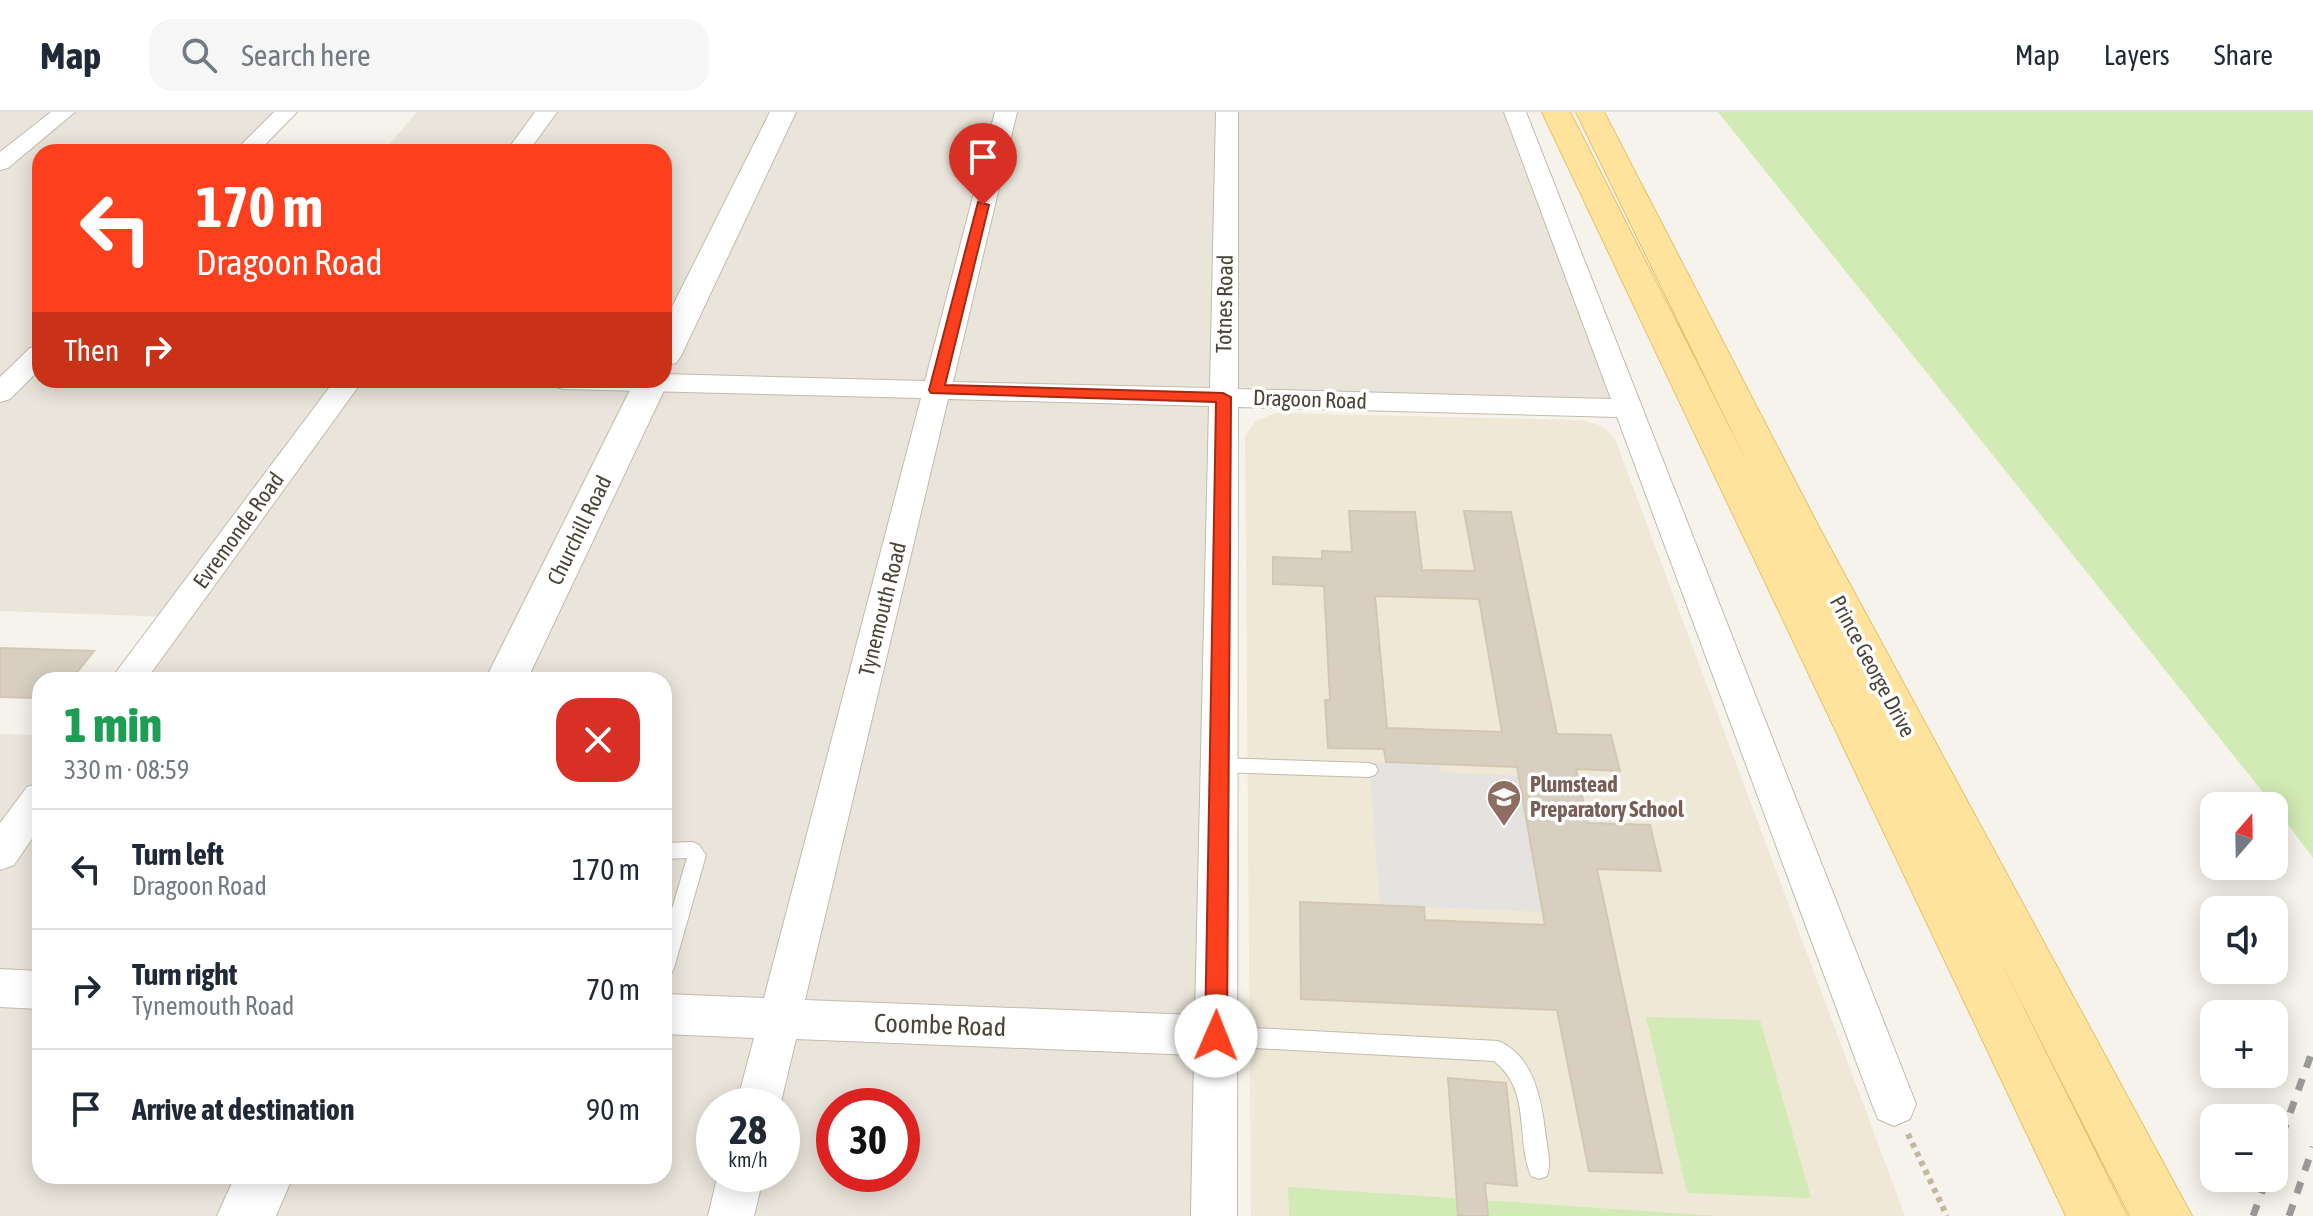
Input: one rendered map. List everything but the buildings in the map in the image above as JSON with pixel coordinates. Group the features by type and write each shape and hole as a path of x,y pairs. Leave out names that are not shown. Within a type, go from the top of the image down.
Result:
{"main road":[{"name":"Prince George Drive","path":"1590,112 1801,531 2162,1216"},
{"name":"Prince George Drive","path":"1531,117 2033,1085 2097,1216"}],"street":[{"path":"0,163 64,112"},
{"path":"253,144 286,112"},
{"path":"523,144 546,112"},
{"name":"Churchill Road","path":"672,340 783,112"},
{"name":"Tynemouth Road","path":"763,1088 1006,112"},
{"name":"Totnes Road","path":"1214,1216 1227,112"},
{"name":"Prince George Drive","path":"1531,117 1626,408 1680,536 1894,1104"},
{"path":"0,393 27,363"},
{"name":"Dragoon Road","path":"672,374 936,390 1626,408"},
{"name":"Evremonde Road","path":"133,672 343,388"},
{"name":"Churchill Road","path":"510,672 649,388"},
{"path":"0,853 32,809"},
{"path":"0,988 32,990"},
{"name":"Coombe Road","path":"672,1014 1216,1036"},
{"path":"246,1216 261,1184"},
{"path":"731,1216 737,1192"}],"lane":[{"path":"1219,765 1369,770"},
{"path":"672,851 693,850 697,855 672,941"},
{"path":"1216,1036 1498,1051 1511,1058 1524,1076 1539,1168"}],"path":[{"path":"1894,1104 1947,1216"}],"shaded area":[{"path":"0,112 285,112 254,143 287,144 32,144 32,388 672,388 672,144 390,144 417,112 1514,112 1627,408 1223,398 1212,1216 0,1216 0,734 32,735 32,1184 672,1184 672,672 132,672 172,617 0,611"},
{"name":"Plumstead Preparatory School","path":"1276,413 1583,420 1602,426 1615,439 1905,1216 1251,1216 1245,435 1256,421"},
{"path":"1369,762 1440,764 1441,772 1522,776 1524,806 1543,912 1380,905"}],"green space":[{"path":"1718,112 2313,112 2313,858 2288,825 2288,792 2263,792"},
{"path":"1646,1017 1760,1020 1811,1198 1687,1193"},
{"path":"1288,1187 1718,1216 1289,1216"}],"railway":[{"path":"2288,1119 2313,1049"},
{"path":"2289,1216 2313,1147"},
{"path":"2253,1216 2262,1192"}],"place":[{"name":"Plumstead Preparatory School","path":"1504,828"}],"route":[{"path":"983,205 936,390 1223,397 1216,1036"}]}
